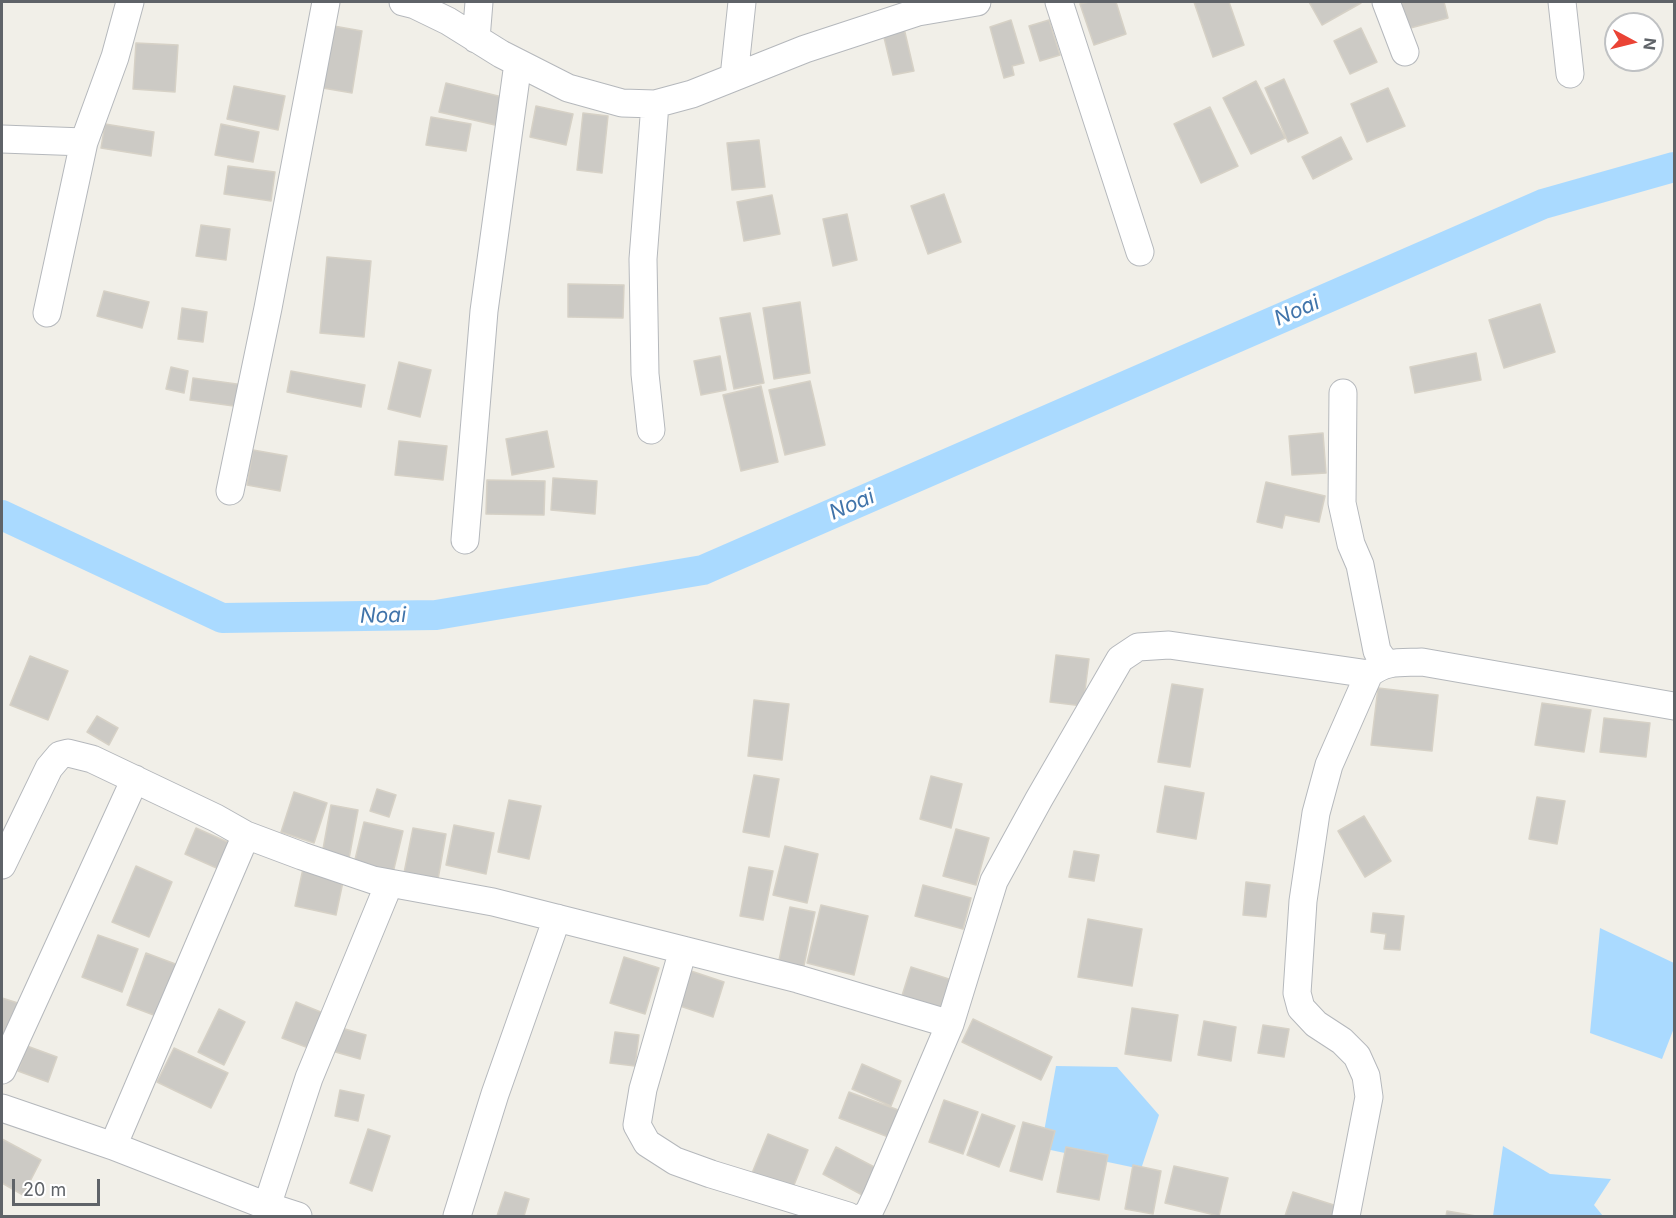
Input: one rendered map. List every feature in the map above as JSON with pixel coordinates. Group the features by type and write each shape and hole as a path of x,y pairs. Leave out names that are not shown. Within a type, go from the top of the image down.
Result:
{"street":[{"path":"47,313 84,142 115,57 130,2"},
{"path":"230,491 268,308 326,2"},
{"path":"403,2 415,5 448,21 518,63 568,88 622,103 655,104 692,94 806,49 918,12 944,4 977,2"},
{"path":"476,39 479,2"},
{"path":"734,77 742,2"},
{"path":"1059,2 1140,252"},
{"path":"1386,2 1405,52"},
{"path":"1563,2 1570,74"},
{"path":"465,540 484,311 518,63"},
{"path":"651,430 645,374 643,258 655,104"},
{"path":"2,139 84,142"},
{"path":"1343,393 1342,503 1351,544 1360,565 1377,651 1377,669 1329,765 1316,813 1303,901 1297,993 1301,1008 1316,1024 1342,1041 1357,1056 1366,1076 1369,1097 1346,1216"},
{"path":"864,1216 867,1216 877,1195 950,1024 994,881 1120,659 1138,647 1169,645 1377,669 1422,662 1674,706"},
{"path":"2,865 49,768 60,755 68,753 92,759 216,818 246,835 373,880 494,902 798,979 950,1024"},
{"path":"2,1070 135,779"},
{"path":"113,1146 246,835"},
{"path":"267,1206 309,1078 389,884"},
{"path":"457,1216 495,1094 557,918"},
{"path":"683,950 643,1089 637,1125 647,1143 675,1161 848,1216"},
{"path":"2,1108 113,1146 298,1216"}],"water":[{"path":"1600,928 1674,963 1674,1028 1662,1059 1590,1033"},
{"path":"1056,1066 1117,1067 1159,1115 1141,1169 1041,1148"},
{"path":"1503,1146 1550,1174 1611,1179 1594,1205 1603,1216 1493,1216"}],"building":[{"path":"1116,2 1126,34 1094,45 1080,4"},
{"path":"1194,2 1229,2 1244,45 1213,57"},
{"path":"1309,2 1360,2 1361,3 1322,25"},
{"path":"1444,2 1448,18 1403,30 1397,4"},
{"path":"1011,20 1024,63 1012,66 1014,75 1004,78 990,27"},
{"path":"1049,20 1060,55 1040,61 1029,26"},
{"path":"903,24 914,71 893,75 882,29"},
{"path":"328,25 362,31 352,93 317,87"},
{"path":"1361,28 1377,62 1350,74 1334,41"},
{"path":"136,43 178,45 175,92 133,89"},
{"path":"1284,79 1308,133 1288,142 1265,88"},
{"path":"1256,81 1285,138 1251,154 1223,98"},
{"path":"446,83 502,97 495,125 439,112"},
{"path":"234,86 285,96 278,130 227,119"},
{"path":"1388,88 1405,126 1367,142 1351,104"},
{"path":"536,106 573,114 566,145 530,137"},
{"path":"1210,107 1238,166 1201,183 1174,124"},
{"path":"583,113 608,116 602,173 577,170"},
{"path":"431,117 471,124 466,151 426,145"},
{"path":"105,124 154,132 151,156 101,148"},
{"path":"221,124 259,132 253,162 215,155"},
{"path":"1341,137 1352,159 1313,179 1302,157"},
{"path":"759,140 765,187 732,190 727,143"},
{"path":"228,166 275,172 271,201 224,194"},
{"path":"944,194 961,242 928,254 911,206"},
{"path":"772,195 780,234 744,241 737,202"},
{"path":"847,214 857,260 833,266 823,219"},
{"path":"201,225 230,229 226,260 196,256"},
{"path":"327,257 371,261 364,337 320,333"},
{"path":"568,284 624,285 623,318 568,317"},
{"path":"104,291 149,302 142,328 97,316"},
{"path":"800,302 810,373 774,379 763,308"},
{"path":"1540,304 1555,352 1504,368 1489,320"},
{"path":"182,308 207,312 203,342 178,339"},
{"path":"750,313 764,383 734,389 720,318"},
{"path":"1476,353 1481,380 1415,393 1410,367"},
{"path":"720,356 726,390 701,395 694,361"},
{"path":"399,362 431,370 420,417 388,409"},
{"path":"171,367 188,371 184,393 166,389"},
{"path":"291,371 365,385 361,407 287,392"},
{"path":"193,378 244,385 241,407 190,400"},
{"path":"810,381 825,445 785,455 769,390"},
{"path":"761,386 778,462 741,471 723,395"},
{"path":"547,431 554,467 512,475 506,439"},
{"path":"1323,433 1326,473 1292,475 1289,436"},
{"path":"399,441 447,446 443,480 395,475"},
{"path":"253,450 287,456 280,491 247,485"},
{"path":"553,478 597,481 595,514 551,510"},
{"path":"487,480 545,481 544,515 486,514"},
{"path":"1266,482 1325,496 1319,522 1285,515 1282,528 1257,522"},
{"path":"1056,655 1089,659 1083,706 1050,702"},
{"path":"30,656 68,671 48,720 10,705"},
{"path":"1172,684 1203,689 1190,767 1158,762"},
{"path":"1378,688 1438,695 1432,751 1371,745"},
{"path":"754,700 789,704 782,760 748,756"},
{"path":"1542,703 1591,710 1584,752 1535,745"},
{"path":"97,716 118,728 109,745 87,732"},
{"path":"1604,718 1650,723 1646,757 1600,752"},
{"path":"754,775 779,779 769,837 743,832"},
{"path":"931,776 962,784 951,828 920,819"},
{"path":"1165,786 1204,793 1196,839 1157,832"},
{"path":"377,789 396,795 389,817 370,811"},
{"path":"294,792 327,803 314,843 281,832"},
{"path":"1537,797 1565,801 1557,844 1529,839"},
{"path":"509,800 541,806 529,859 498,852"},
{"path":"331,805 358,810 348,864 321,860"},
{"path":"1364,816 1391,861 1365,877 1338,831"},
{"path":"364,822 403,831 392,877 353,868"},
{"path":"454,825 494,833 486,874 446,865"},
{"path":"196,828 232,844 221,870 185,854"},
{"path":"413,828 446,834 437,885 403,878"},
{"path":"956,829 989,838 976,885 943,876"},
{"path":"785,846 818,854 807,903 773,895"},
{"path":"1074,851 1099,855 1094,881 1069,877"},
{"path":"304,864 345,872 336,915 295,906"},
{"path":"136,866 172,882 149,937 112,922"},
{"path":"749,867 773,871 763,920 740,916"},
{"path":"1246,882 1270,885 1266,917 1243,915"},
{"path":"923,885 971,898 963,929 915,916"},
{"path":"821,905 868,916 854,975 807,963"},
{"path":"790,907 815,912 802,975 777,970"},
{"path":"1373,913 1404,916 1400,950 1384,949 1386,934 1371,932"},
{"path":"1088,919 1142,929 1132,986 1078,977"},
{"path":"98,935 138,949 122,992 82,977"},
{"path":"146,953 178,965 159,1017 127,1005"},
{"path":"624,957 659,968 645,1014 610,1003"},
{"path":"911,967 952,980 942,1013 901,999"},
{"path":"685,969 724,982 713,1017 674,1004"},
{"path":"2,998 21,1004 2,1055"},
{"path":"296,1002 328,1015 314,1050 282,1038"},
{"path":"1132,1008 1178,1015 1171,1061 1125,1054"},
{"path":"219,1009 245,1022 224,1065 198,1052"},
{"path":"973,1019 1052,1057 1041,1080 962,1042"},
{"path":"1204,1021 1236,1027 1231,1061 1198,1055"},
{"path":"1263,1025 1289,1029 1284,1057 1258,1053"},
{"path":"338,1027 366,1035 360,1059 332,1051"},
{"path":"615,1032 639,1035 635,1066 610,1063"},
{"path":"27,1046 57,1057 48,1082 18,1071"},
{"path":"174,1048 228,1073 211,1108 157,1082"},
{"path":"862,1064 901,1081 891,1106 852,1089"},
{"path":"340,1090 364,1095 358,1121 335,1116"},
{"path":"849,1092 901,1111 891,1138 839,1118"},
{"path":"944,1100 978,1112 963,1154 929,1142"},
{"path":"982,1114 1015,1126 999,1167 967,1155"},
{"path":"1023,1122 1055,1131 1042,1180 1010,1171"},
{"path":"368,1129 390,1136 372,1191 350,1183"},
{"path":"768,1134 808,1150 790,1195 750,1178"},
{"path":"2,1139 41,1160 23,1195 2,1183"},
{"path":"836,1147 880,1170 866,1197 823,1174"},
{"path":"1066,1147 1108,1155 1099,1200 1057,1192"},
{"path":"1133,1165 1161,1171 1153,1214 1125,1209"},
{"path":"1174,1166 1228,1178 1219,1216 1165,1203"},
{"path":"505,1192 529,1199 524,1216 497,1216"},
{"path":"1293,1192 1340,1207 1338,1216 1285,1216"},
{"path":"1447,1211 1476,1216 1446,1216"}],"waterway":[{"name":"Noai","path":"2,515 222,618 436,615 703,570 1543,204 1674,167"}]}
